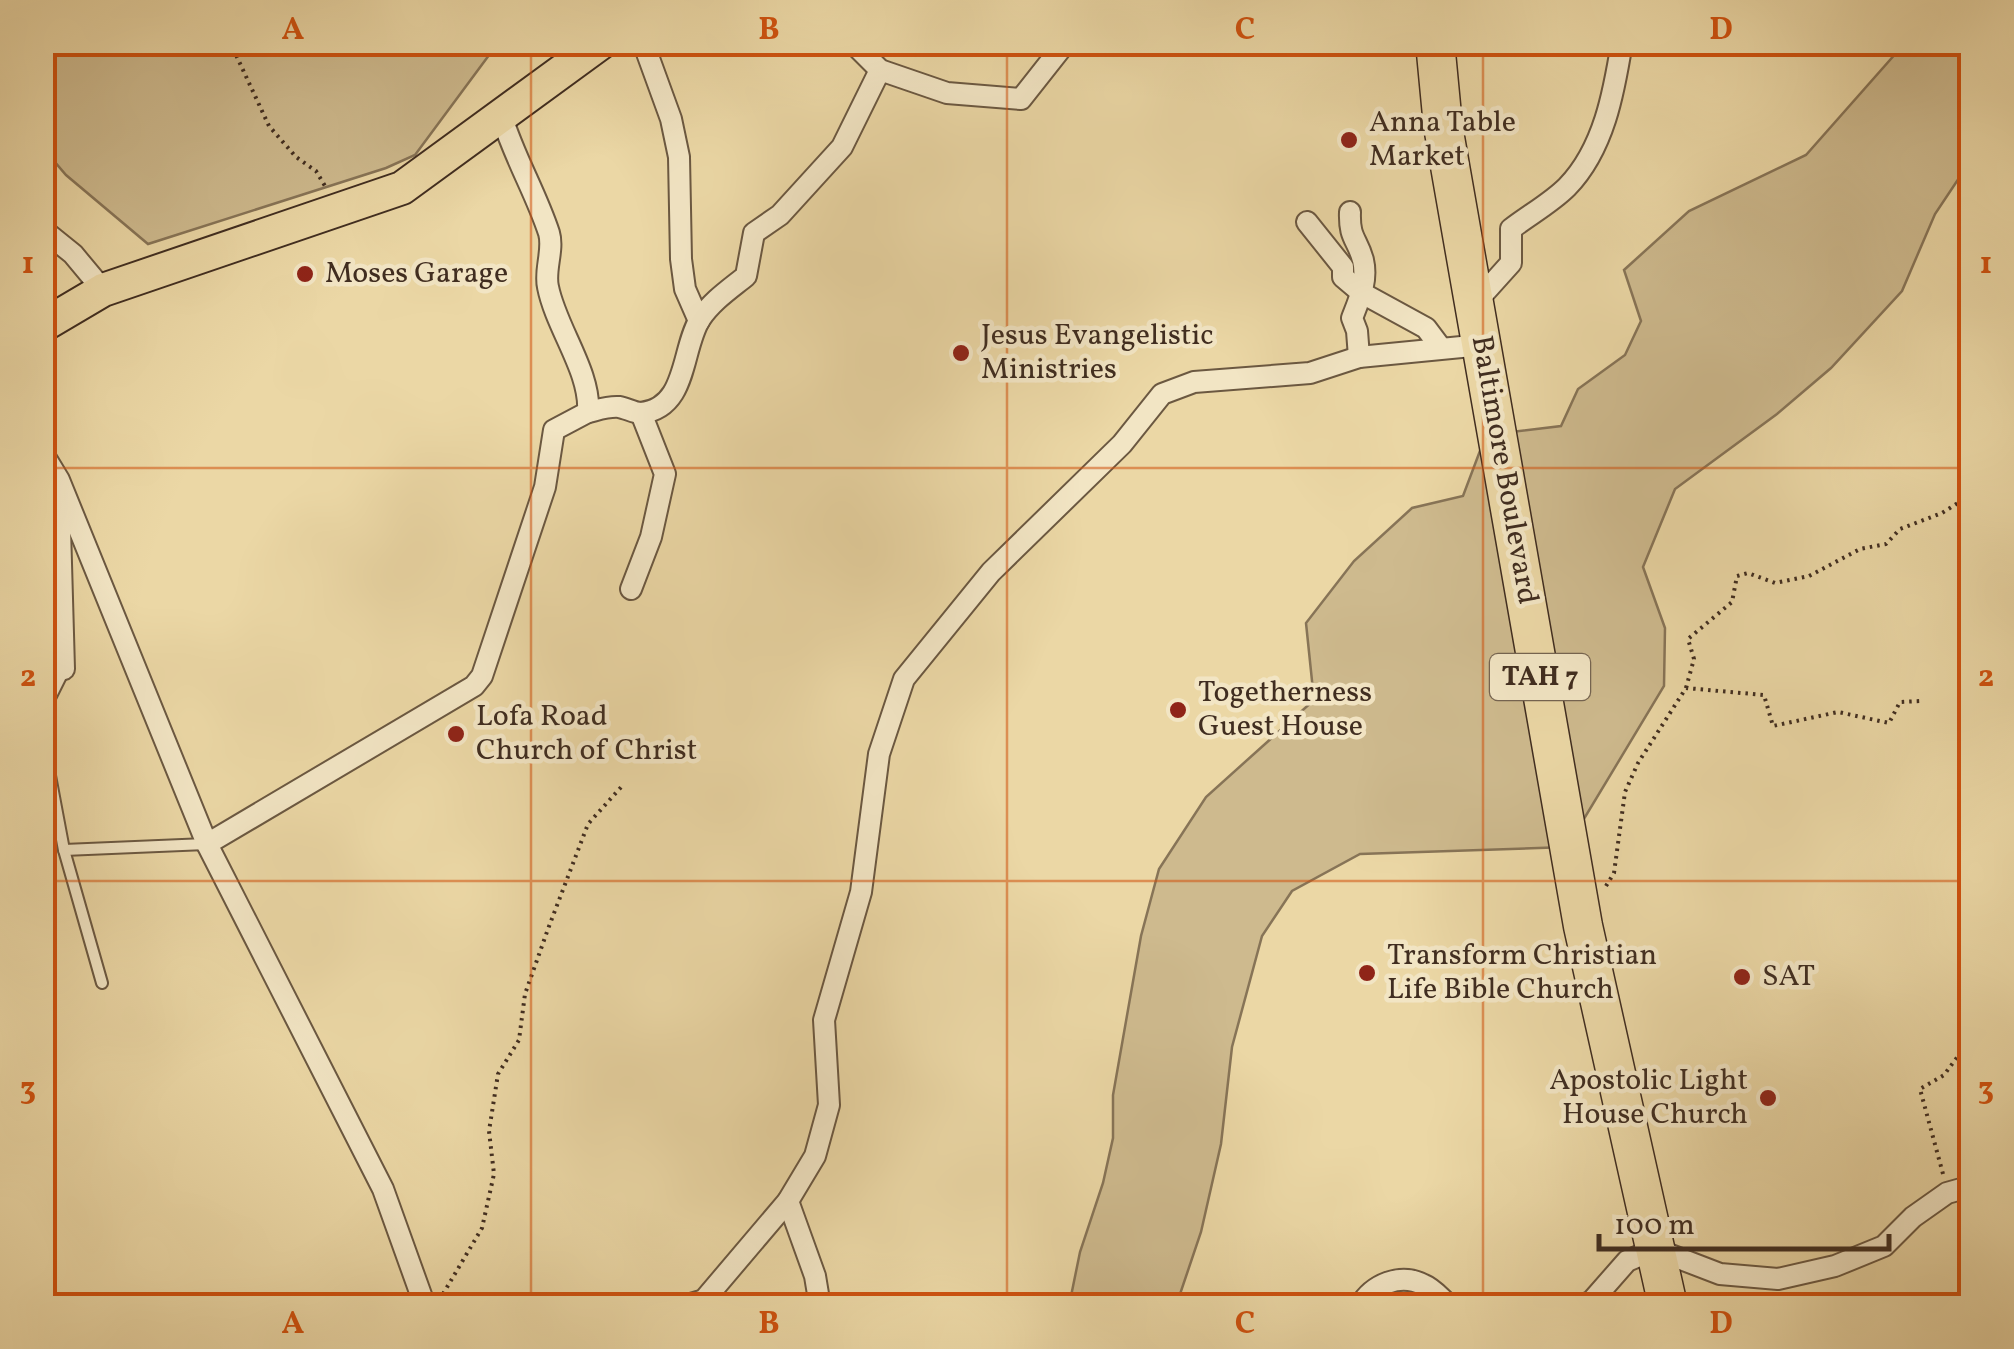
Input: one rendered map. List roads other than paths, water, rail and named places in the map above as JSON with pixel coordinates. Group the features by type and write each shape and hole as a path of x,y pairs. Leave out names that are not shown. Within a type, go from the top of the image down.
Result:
{"highway":[{"name":"Baltimore Boulevard","path":"1435,42 1442,126 1582,926 1668,1306"}],"main road":[{"path":"42,326 103,290 402,188 602,42"}],"street":[{"path":"643,42 654,66 679,157 681,259 685,289 699,321"},
{"path":"852,42 880,70 947,93 1021,100 1066,42"},
{"path":"1475,303 1511,263 1511,229 1567,186 1594,150 1614,95 1622,42"},
{"path":"207,844 474,686 482,676 544,487 554,430 588,412 616,406 641,413 668,401 676,390 699,321 710,306 746,276 754,233 780,215 842,147 880,70"},
{"path":"502,117 550,237 547,285 568,348 589,393 588,412"},
{"path":"1350,212 1350,234 1363,261 1362,294 1352,318 1359,357"},
{"path":"1307,222 1344,268 1342,276 1362,294 1426,328 1440,348"},
{"path":"42,229 73,254 103,290"},
{"path":"684,1306 704,1300 788,1201 815,1156 829,1106 824,1020 861,892 879,754 904,678 991,572 1122,444 1162,394 1194,382 1310,373 1359,357 1482,345"},
{"path":"631,589 651,536 664,474 641,413"},
{"path":"42,452 58,480 207,844 383,1189 425,1306"},
{"path":"53,671 58,480"},
{"path":"1579,1306 1591,1302 1627,1261 1655,1249 1720,1274 1778,1278 1835,1266 1884,1246 1913,1217 1946,1193 1972,1186"},
{"path":"788,1201 815,1276 820,1306"},
{"path":"1360,1306 1368,1293 1395,1279 1423,1284 1450,1306"}],"lane":[{"path":"42,714 53,671"},
{"path":"42,733 64,850 102,983"},
{"path":"64,850 207,844"}],"place":[{"name":"Anna Table Market","path":"1349,140"},
{"name":"Moses Garage","path":"305,274"},
{"name":"Jesus Evangelistic Ministries","path":"961,353"},
{"name":"Togetherness Guest House","path":"1178,710"},
{"name":"Lofa Road Church of Christ","path":"456,734"},
{"name":"Transform Christian Life Bible Church","path":"1367,973"},
{"name":"SAT","path":"1742,977"},
{"name":"Apostolic Light House Church","path":"1768,1098"}]}
